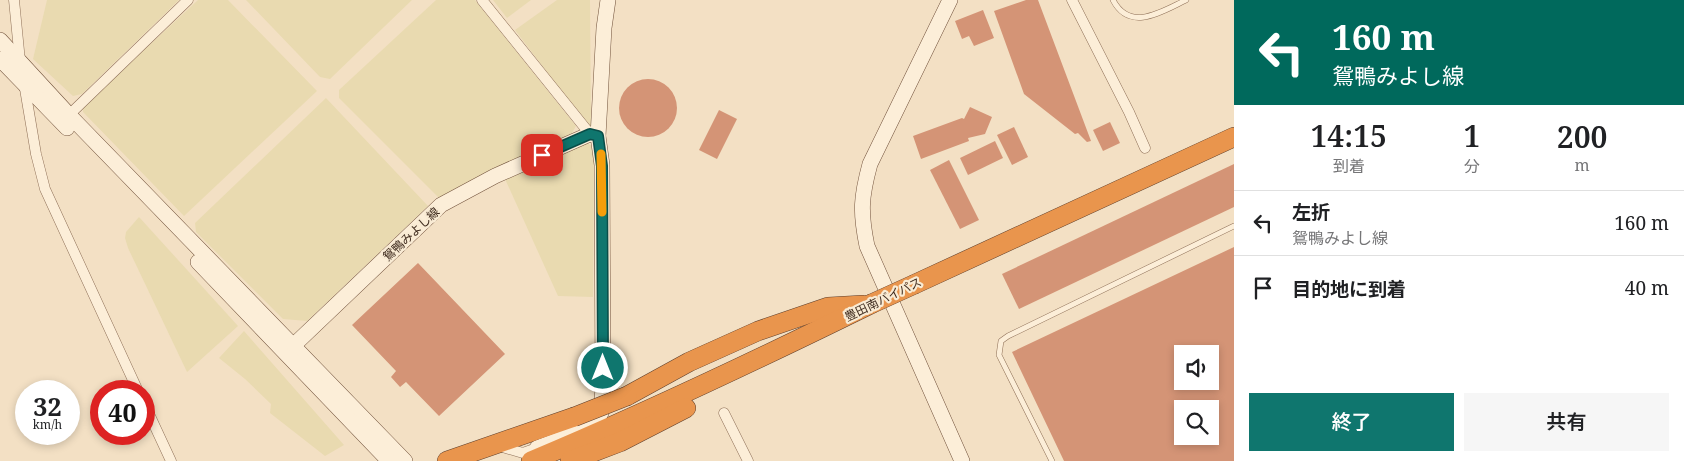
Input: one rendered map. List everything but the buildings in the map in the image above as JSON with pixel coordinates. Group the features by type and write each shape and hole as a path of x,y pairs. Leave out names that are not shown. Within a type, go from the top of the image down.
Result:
{"highway":[{"name":"豊田南バイパス","path":"534,455 621,423 1056,218 1234,137"},
{"path":"448,461 574,417 627,396 689,362 758,331 828,307 872,304"},
{"path":"570,461 620,442 664,418 750,378 837,334 872,304"}],"street":[{"path":"14,0 20,61 36,154 45,189 133,380"},
{"path":"69,115 188,0"},
{"path":"482,0 594,135"},
{"path":"526,461 534,455 589,428 602,413 602,175 594,135 608,0"},
{"path":"950,0 870,164 861,210 867,246 962,461"},
{"path":"1072,0 1129,112 1145,148"},
{"path":"0,40 288,347 389,461"},
{"path":"0,59 288,347 405,461"},
{"name":"鴛鴨みよし線","path":"288,347 441,205 495,176 594,135"},
{"path":"724,413 748,461"},
{"path":"155,427 171,461"},
{"path":"494,445 534,455"}],"lane":[{"path":"1114,0 1124,13 1138,18 1152,16 1186,0"},
{"path":"1052,461 999,355 1001,341 1234,226"}],"shaded area":[{"path":"47,0 179,0 82,94 73,96 33,59"},
{"path":"198,0 228,0 317,91 184,216 83,112 83,107"},
{"path":"246,0 412,0 330,79 320,77"},
{"path":"436,0 475,0 576,126 572,133 441,200 339,98 339,90"},
{"path":"493,0 531,0 507,18"},
{"path":"557,0 590,0 591,130 515,30"},
{"path":"326,98 428,206 307,321 283,319 196,232 195,223"},
{"path":"586,143 591,145 594,153 593,297 558,296 505,179"},
{"path":"139,217 238,326 187,372 128,248 125,238 126,232"},
{"path":"244,331 344,445 325,456 270,413 271,404 219,358"}],"slow traffic":[{"path":"601,154 602,212"}],"route":[{"path":"542,155 590,134 598,136 602,166 603,368"}]}
